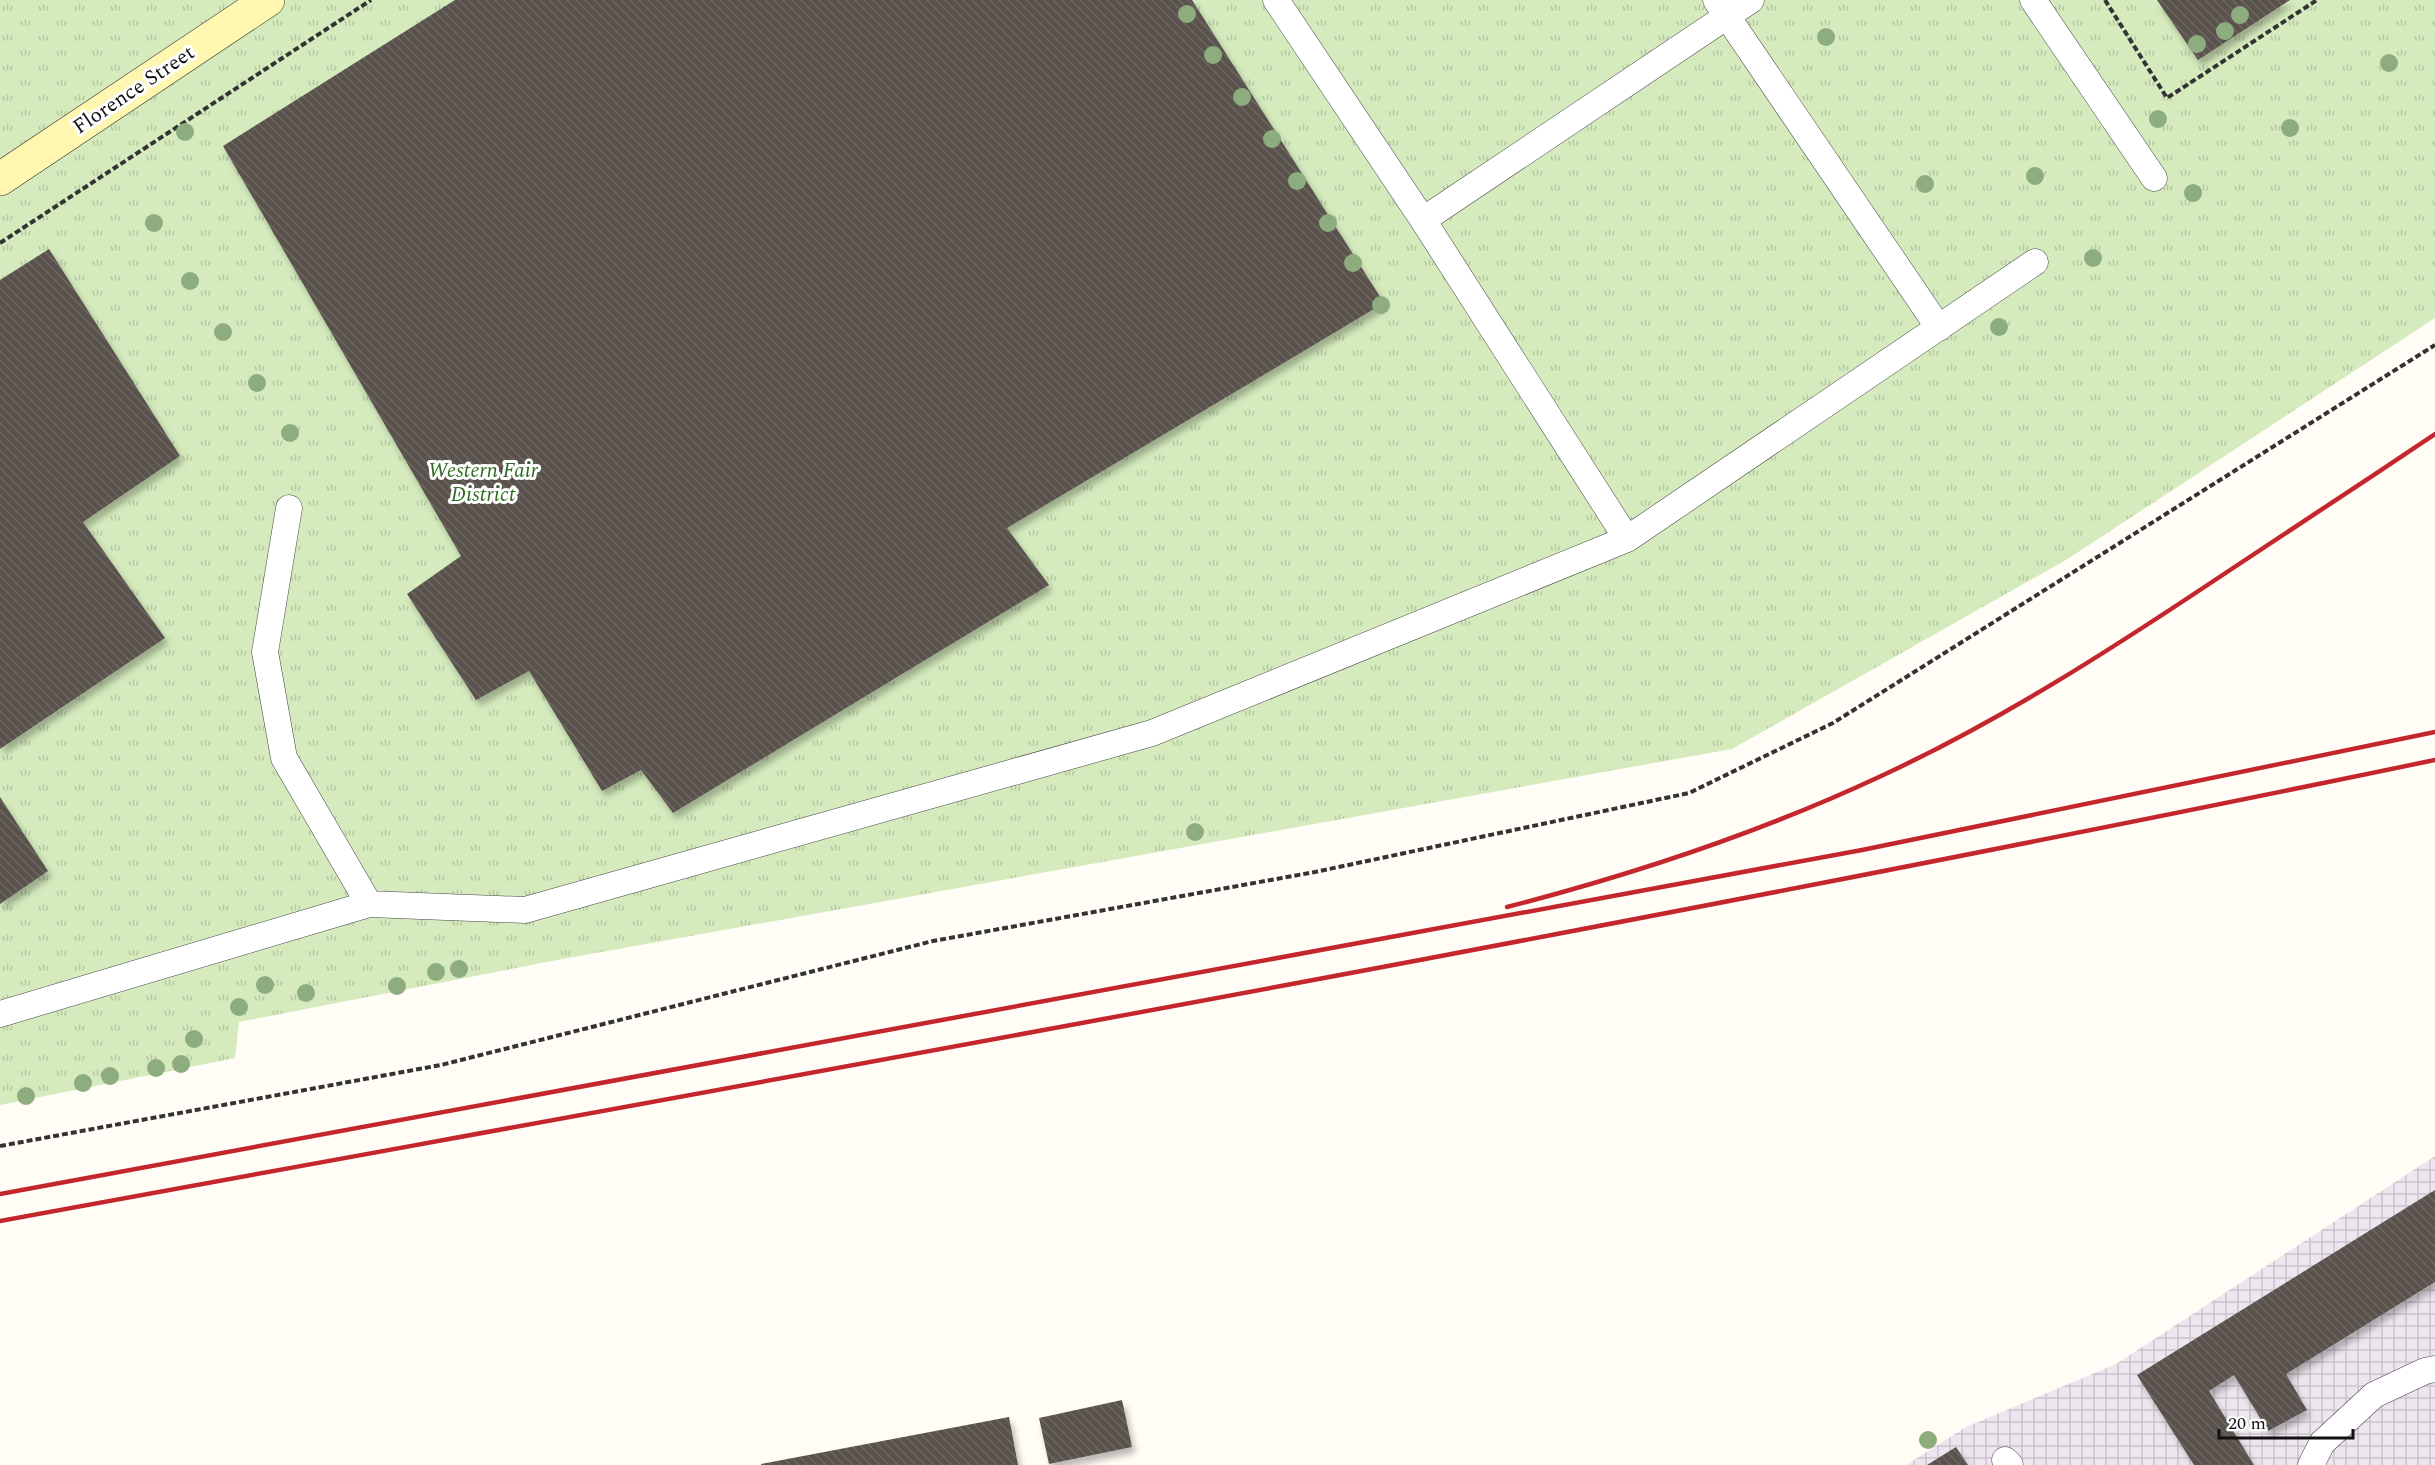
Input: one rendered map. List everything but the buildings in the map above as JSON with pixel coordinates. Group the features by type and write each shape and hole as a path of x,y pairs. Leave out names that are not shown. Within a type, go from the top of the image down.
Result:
{"main road":[{"name":"Florence Street","path":"0,179 268,0"}],"lane":[{"path":"1276,0 1423,219 1627,539"},
{"path":"1423,219 1722,8 1751,0"},
{"path":"2032,0 2154,178"},
{"path":"1722,8 1939,328"},
{"path":"0,1014 369,904 525,910 1140,736 1627,539 2035,262"},
{"path":"289,508 265,652 284,758 369,904"},
{"path":"2311,1465 2322,1443 2373,1395 2426,1371 2435,1370"}],"path":[{"path":"0,243 371,0"},
{"path":"2105,0 2167,98 2317,0"},
{"path":"0,1146 441,1065 933,941 1315,872 1689,793 1833,723 2435,345"}],"shaded area":[{"path":"2435,1156 2435,1465 1906,1465 1966,1427 2116,1364"}],"green space":[{"name":"Western Fair District","path":"0,0 2435,0 2435,318 2066,560 1732,749 557,960 239,1022 235,1058 0,1105"}],"railway":[{"path":"1507,907 1602,881 1696,851 1834,797 1923,756 1967,733 2093,659 2435,434"},
{"path":"0,1194 1862,850 2435,732"},
{"path":"0,1221 1219,998 1828,882 2435,760"}]}
